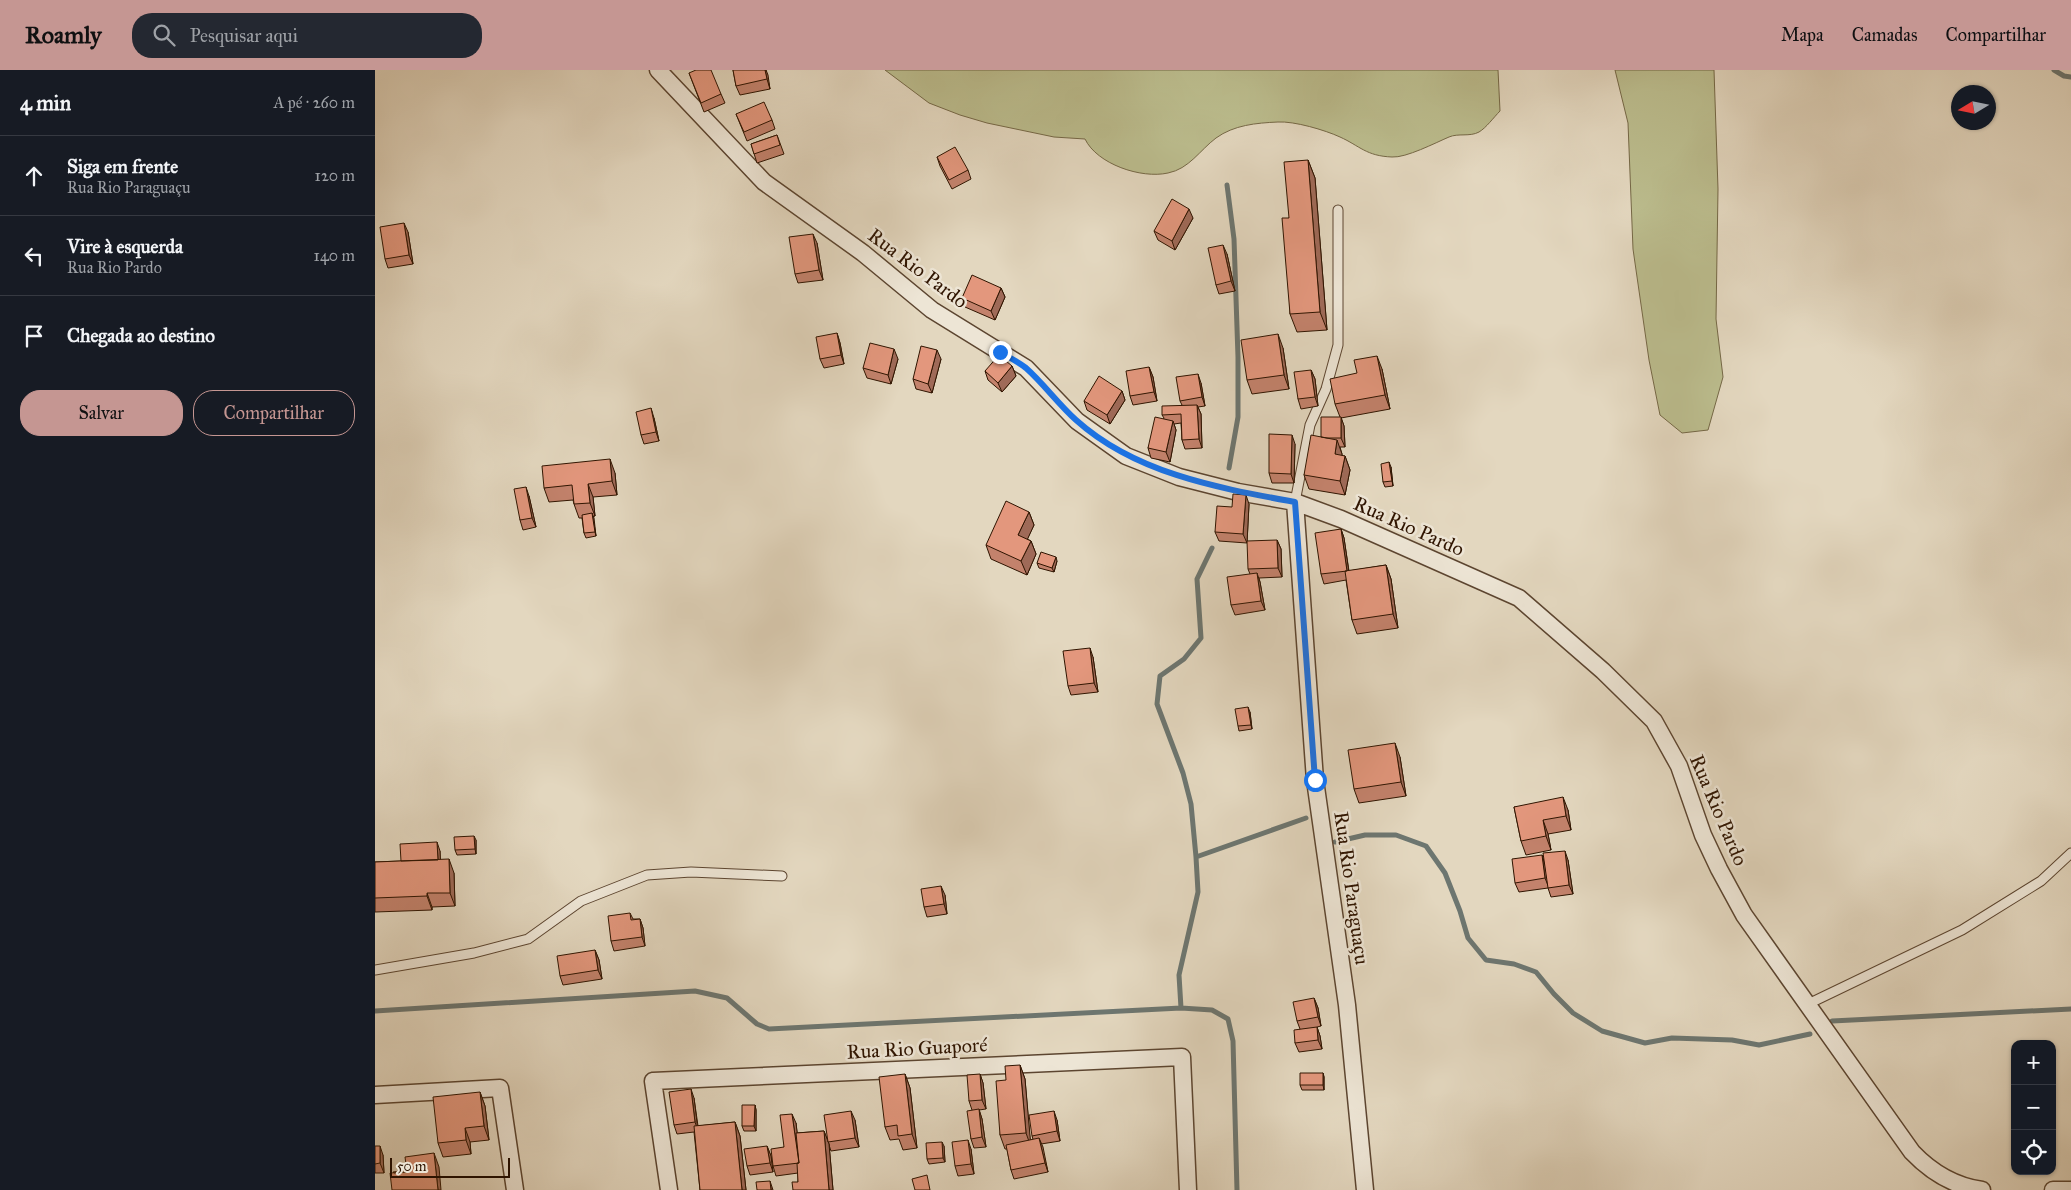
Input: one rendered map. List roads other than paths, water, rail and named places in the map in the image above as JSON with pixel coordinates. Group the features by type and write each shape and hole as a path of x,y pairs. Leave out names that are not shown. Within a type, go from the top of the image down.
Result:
{"street":[{"name":"Rua Rio Pardo","path":"668,72 735,153 764,182 863,253 932,310 1026,368 1077,421 1126,456 1179,476 1239,492 1295,502 1341,519 1519,598 1603,671 1654,720 1679,766 1703,835 1744,915 1912,1152 1927,1167 1950,1181 1982,1190"},
{"name":"Rua Rio Paraguaçu","path":"1295,502 1315,780 1347,1005 1365,1190"},
{"name":"Rua Rio Guaporé","path":"669,1190 653,1081 1182,1057 1188,1190"},
{"path":"375,1095 500,1088 515,1190"},
{"path":"2053,1190 2071,1190"}],"lane":[{"path":"1295,502 1310,425 1326,389 1338,345 1338,210"},
{"path":"1807,1005 1962,930 2041,881 2071,853"},
{"path":"375,970 474,953 527,939 581,901 647,875 691,872 782,876"}],"waterway":[{"path":"2054,70 2064,76 2071,77"},
{"path":"1227,185 1234,239 1238,357 1238,417 1229,468"},
{"path":"1196,857 1191,804 1183,773 1157,704 1160,676 1184,659 1201,638 1197,579 1212,548"},
{"path":"1181,1008 1179,975 1198,892 1196,857 1306,818"},
{"path":"1335,842 1365,835 1396,835 1426,846 1445,873 1468,938 1486,960 1514,964 1536,972 1573,1013 1602,1031 1645,1043 1672,1038 1732,1040 1759,1045 1810,1034"},
{"path":"375,1011 695,991 727,998 757,1024 769,1029 1181,1008 1212,1010 1228,1019 1233,1041 1237,1190"},
{"path":"1832,1021 2071,1009"}]}
